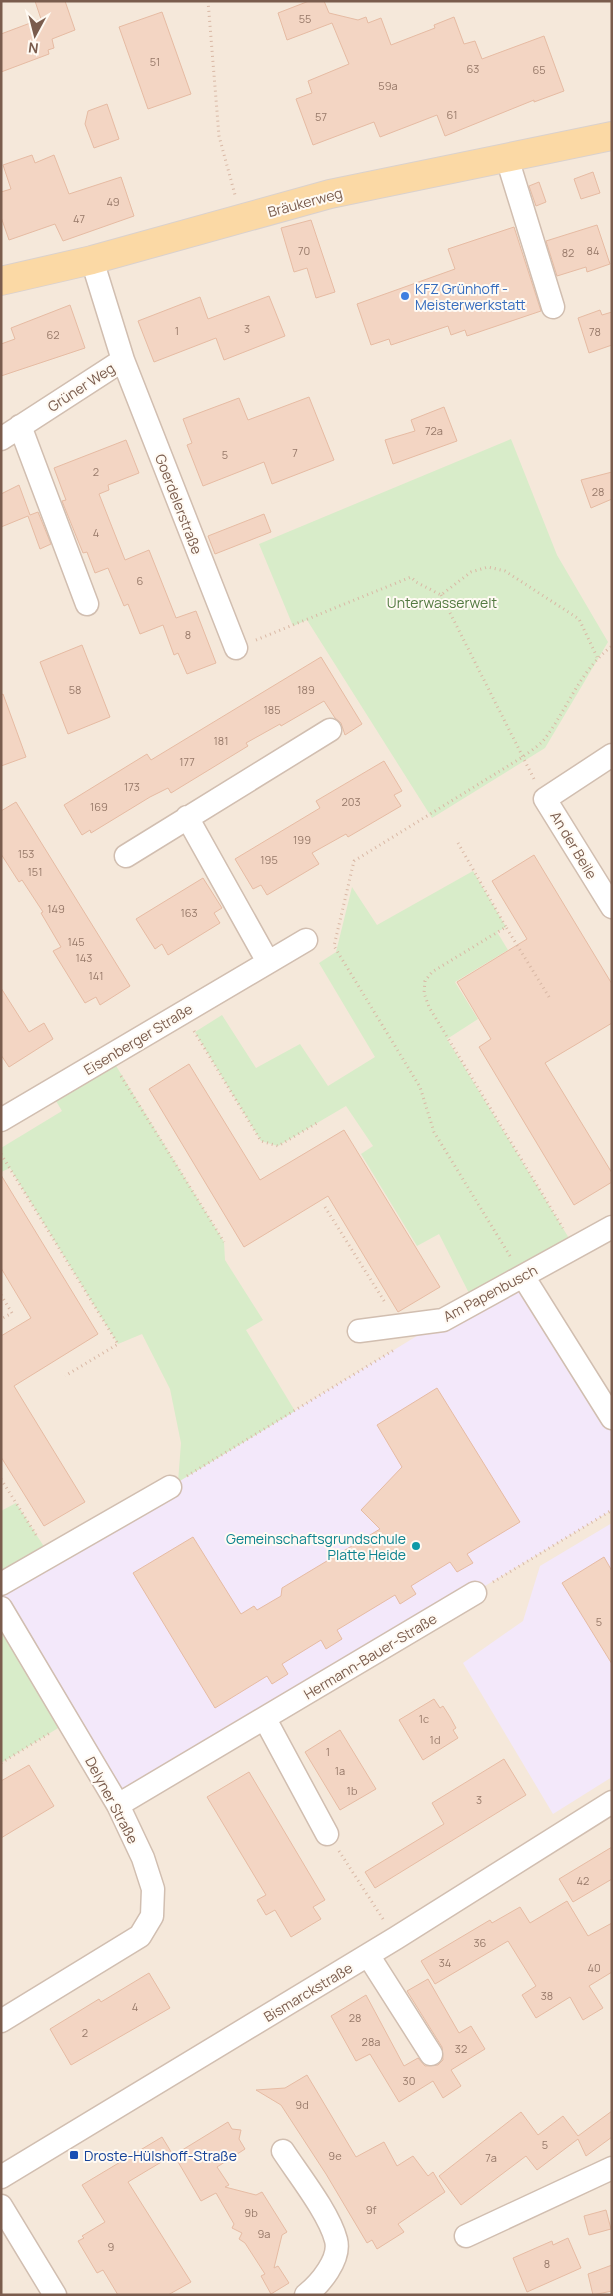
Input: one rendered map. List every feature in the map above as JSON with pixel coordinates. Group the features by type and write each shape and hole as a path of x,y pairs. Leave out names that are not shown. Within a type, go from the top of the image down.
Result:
{"main road":[{"name":"Bräukerweg","path":"1,281 92,260 330,194 612,136"}],"street":[{"path":"507,158 554,307"},
{"name":"Grüner Weg","path":"1,439 123,360 92,260"},
{"name":"Goerdelerstraße","path":"123,360 236,648"},
{"path":"20,426 87,604"},
{"path":"126,856 330,730"},
{"name":"An der Beile","path":"612,755 546,799 612,907"},
{"path":"186,818 268,962"},
{"name":"Eisenberger Straße","path":"4,1113 110,1056 306,940"},
{"name":"Am Papenbusch","path":"360,1331 401,1336 443,1320 612,1227"},
{"path":"522,1276 612,1418"},
{"path":"1,1584 170,1486"},
{"name":"Hermann-Bauer-Straße","path":"118,1805 475,1593"},
{"name":"Delyner Straße","path":"1,1608 118,1805 143,1858 153,1889 152,1916 140,1936 1,2021"},
{"path":"265,1719 327,1834"},
{"name":"Bismarckstraße","path":"1,2177 396,1938 612,1802"},
{"path":"368,1955 431,2054"},
{"path":"283,2150 322,2212 336,2240 336,2254 330,2266 306,2295"},
{"path":"466,2236 612,2168"},
{"path":"1,2206 55,2295"}],"path":[{"path":"208,1 218,136 241,219"},
{"path":"442,595 471,572 488,567 505,571 579,619 597,657"},
{"path":"236,648 411,577 416,582 442,595 522,758 546,799"},
{"path":"522,1276 434,1132 420,1087 334,946 354,861 522,758 541,743 597,657 612,646"},
{"path":"458,843 506,927 549,996"},
{"path":"506,927 432,972 425,981 424,993 428,1006 447,1039 575,1248"},
{"path":"183,1012 261,1141 278,1146 317,1123"},
{"path":"110,1056 224,1242"},
{"path":"1,1154 118,1344 65,1376"},
{"path":"170,1486 401,1336 325,1207"},
{"path":"1,1294 12,1312 1,1319"},
{"path":"1,1479 50,1556"},
{"path":"475,1593 612,1510"},
{"path":"1,1763 68,1722"},
{"path":"327,1834 396,1938"}],"shaded area":[{"path":"1,1 612,1 612,2295 1,2295"},
{"path":"523,1276 612,1418 612,1510 118,1805 1,1607 1,1584 170,1487 443,1320"},
{"path":"612,1523 612,1777 553,1814 463,1663 523,1621 540,1566"}],"green space":[{"name":"Unterwasserwelt","path":"511,439 557,555 608,642 545,748 432,818 307,620 293,626 259,544"},
{"path":"473,871 506,927 497,932 508,950 455,982 478,1019 447,1039 575,1248 474,1303 439,1234 417,1246 361,1154 373,1146 346,1106 278,1146 261,1141 195,1032 222,1015 256,1068 300,1044 328,1086 375,1057 319,963 336,952 352,887 377,925"},
{"path":"110,1056 224,1242 225,1260 263,1320 246,1330 295,1411 178,1482 181,1443 170,1389 142,1334 118,1344 10,1168 1,1172 1,1148 62,1111 50,1091"},
{"path":"16,1503 50,1556 1,1584 1,1511"},
{"path":"1,1622 68,1722 1,1763"}],"building":[{"path":"35,1 65,1 75,30 52,39 54,48 48,50 49,54 1,72 1,34 41,19"},
{"path":"309,1 324,1 329,13 358,20 366,17 368,23 381,18 391,45 435,28 434,25 454,17 464,44 475,41 482,59 544,36 564,91 534,102 534,100 445,136 437,115 380,137 374,122 313,145 296,99 312,93 308,81 349,64 332,23 287,40 278,13"},
{"path":"162,12 191,94 148,109 119,27"},
{"path":"107,104 119,139 94,148 85,124 88,111"},
{"path":"32,155 35,163 54,155 69,194 121,177 134,216 63,241 55,224 9,240 1,217 1,192 11,189 3,165"},
{"path":"593,172 600,193 581,199 574,179"},
{"path":"539,182 546,202 536,206 529,186"},
{"path":"311,220 335,292 316,298 307,268 294,272 281,228"},
{"path":"597,225 610,264 587,272 586,267 557,276 546,241"},
{"path":"514,227 541,311 467,336 465,330 451,335 448,326 391,345 389,339 371,345 357,304 455,269 448,249"},
{"path":"269,296 285,336 224,360 216,338 154,362 138,321 200,297 208,319"},
{"path":"70,305 85,348 1,376 1,344 15,339 11,328"},
{"path":"600,310 602,315 612,312 612,345 589,353 578,318"},
{"path":"309,397 334,460 272,484 264,462 203,486 187,445 192,443 183,419 239,398 248,420"},
{"path":"444,407 457,441 393,464 385,440 415,431 411,420"},
{"path":"126,440 139,473 108,485 109,490 99,494 125,560 149,550 176,618 196,611 216,663 187,674 178,653 174,655 163,625 140,634 128,604 124,606 108,568 95,573 87,552 83,553 62,501 66,500 54,468"},
{"path":"612,472 612,499 591,508 581,480"},
{"path":"19,485 30,515 38,512 51,544 40,549 28,516 1,527 1,494"},
{"path":"264,514 271,532 215,554 208,536"},
{"path":"82,645 110,717 68,734 40,662"},
{"path":"321,657 362,724 345,735 341,723 335,718 324,701 281,726 280,724 246,743 248,746 171,793 168,788 91,833 90,830 82,835 64,805 147,754 151,760"},
{"path":"3,694 26,757 1,766 1,695"},
{"path":"384,761 402,791 394,795 401,806 348,837 346,834 312,853 319,864 267,895 261,885 253,889 235,859 320,808 316,801"},
{"path":"16,802 130,986 100,1005 96,997 85,1003 53,951 61,947 41,913 43,912 22,880 19,882 1,854 1,811"},
{"path":"534,855 612,984 612,1023 545,1063 612,1173 612,1182 574,1205 479,1047 491,1039 457,982 527,939 492,881"},
{"path":"203,878 222,908 214,913 220,923 168,955 162,944 155,949 136,919"},
{"path":"1,988 29,1032 44,1023 53,1039 9,1067 1,1055"},
{"path":"189,1064 260,1180 344,1130 440,1287 398,1312 328,1196 244,1247 149,1089"},
{"path":"1,1175 98,1334 14,1386 85,1502 44,1526 1,1457 1,1336 31,1318 1,1268"},
{"name":"Gemeinschaftsgrundschule Platte Heide","path":"437,1388 520,1522 467,1554 473,1563 457,1572 450,1562 411,1586 416,1594 400,1604 395,1595 337,1630 342,1639 326,1649 321,1640 282,1664 288,1674 272,1684 267,1676 215,1708 133,1573 193,1537 241,1614 254,1606 257,1610 281,1596 282,1588 380,1529 361,1510 402,1467 377,1425"},
{"path":"604,1557 612,1571 612,1664 562,1583"},
{"path":"434,1699 440,1708 443,1706 450,1717 456,1728 453,1730 458,1738 423,1760 399,1720"},
{"path":"340,1730 376,1789 340,1810 305,1752"},
{"path":"504,1759 526,1795 375,1888 365,1872 444,1824 432,1803"},
{"path":"29,1765 54,1806 1,1838 1,1781"},
{"path":"249,1772 325,1900 313,1907 321,1919 291,1937 275,1910 266,1915 257,1900 266,1895 207,1797"},
{"path":"612,1847 612,1879 573,1902 559,1879"},
{"path":"567,1901 588,1936 612,1923 612,1972 589,1986 603,2008 583,2020 570,1997 536,2018 522,1995 536,1986 508,1941 435,1984 421,1961 490,1920 492,1923 520,1907 530,1923"},
{"path":"149,1973 170,2008 71,2065 50,2029 99,1999 101,2002"},
{"path":"428,1979 459,2033 471,2026 485,2049 451,2070 461,2086 443,2098 433,2081 399,2102 370,2054 356,2061 331,2016 366,1995 404,2066 418,2058 425,2066 438,2065 443,2060 442,2047 407,1991"},
{"path":"307,2075 356,2157 384,2142 397,2166 413,2156 428,2176 433,2172 445,2192 398,2224 404,2232 377,2249 372,2240 367,2243 326,2174 281,2105 256,2090 285,2088"},
{"path":"612,2111 612,2137 586,2156 578,2139 537,2170 526,2156 461,2205 439,2176 521,2112 538,2135 563,2116 578,2136"},
{"path":"228,2122 232,2129 241,2130 239,2139 245,2149 217,2167 229,2185 225,2187 256,2195 262,2192 287,2232 282,2235 274,2268 278,2266 289,2283 271,2294 261,2276 265,2274 245,2243 239,2239 242,2233 232,2228 234,2224 216,2193 201,2201 174,2155"},
{"path":"162,2137 173,2155 128,2182 191,2282 168,2295 118,2295 103,2270 97,2273 78,2241 84,2238 82,2236 105,2222 82,2185"},
{"path":"606,2210 611,2229 589,2235 584,2216"},
{"path":"568,2238 581,2268 527,2292 513,2258 552,2241 553,2245"},
{"path":"612,2265 612,2291 593,2295 588,2274"}],"place":[{"name":"KFZ Grünhoff - Meisterwerkstatt","path":"405,296"},
{"name":"Gemeinschaftsgrundschule Platte Heide","path":"416,1546"},
{"name":"Droste-Hülshoff-Straße","path":"74,2155"}]}
